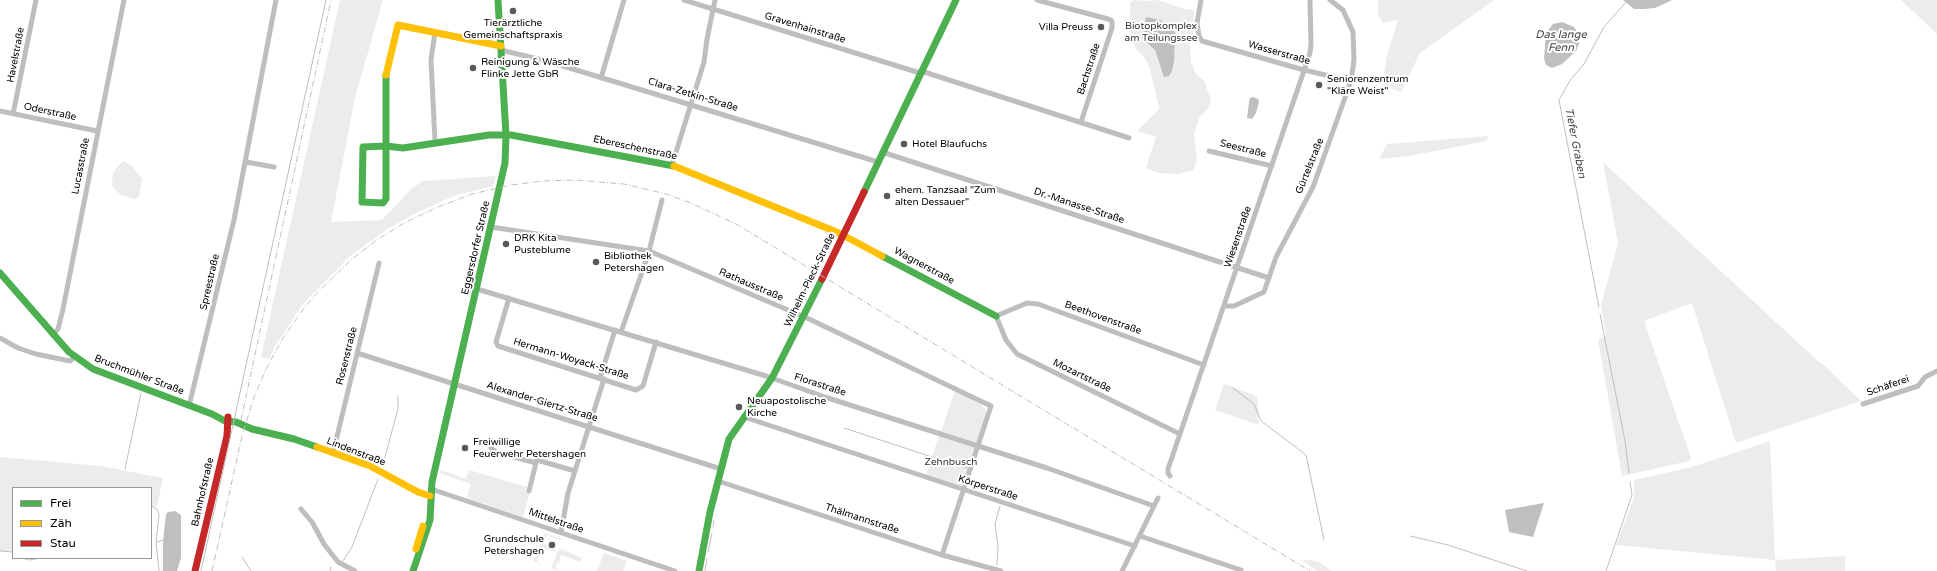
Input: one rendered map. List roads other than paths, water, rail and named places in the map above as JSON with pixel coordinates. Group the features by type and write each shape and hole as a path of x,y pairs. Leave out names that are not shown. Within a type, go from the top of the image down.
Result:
{"street":[{"name":"Havelstraße","path":"13,114 36,0"},
{"name":"Lucasstraße","path":"53,334 58,329 63,309 124,0"},
{"name":"Spreestraße","path":"189,406 234,223 276,0"},
{"name":"Eggersdorfer Straße","path":"430,492 505,163 506,135 498,0"},
{"path":"601,78 624,0"},
{"name":"Gravenhainstraße","path":"684,0 921,72 1129,138"},
{"path":"672,165 704,62 713,9 716,0"},
{"name":"Wilhelm-Pieck-Straße","path":"699,571 710,512 729,440 772,378 956,0"},
{"name":"Bachstraße","path":"1038,0 1108,19 1112,22 1112,28 1081,122"},
{"name":"Wasserstraße","path":"1201,0 1197,24 1199,36 1202,41 1304,70 1351,81"},
{"name":"Wiesenstraße","path":"1170,476 1168,469 1304,70 1311,44 1310,0"},
{"name":"Gürtelstraße","path":"1224,306 1234,306 1264,292 1276,257 1313,188 1351,81 1354,60 1353,32 1343,10 1330,0"},
{"name":"Clara-Zetkin-Straße","path":"386,146 386,74 398,25 494,46 878,162"},
{"path":"432,32 431,60 436,142"},
{"name":"Oderstraße","path":"0,112 97,131"},
{"name":"Ebereschenstraße","path":"386,146 386,200 383,203 362,202 363,147 386,146 402,148 482,135 506,135 672,165 843,234"},
{"name":"Seestraße","path":"1209,151 1272,166"},
{"name":"Dr.-Manasse-Straße","path":"882,152 1269,278"},
{"path":"246,162 274,167"},
{"path":"621,332 649,251 662,200"},
{"name":"Rathausstraße","path":"491,227 649,251 803,317 991,406 978,447"},
{"name":"Wagnerstraße","path":"843,234 996,316"},
{"name":"Rosenstraße","path":"333,453 379,263"},
{"name":"Bruchmühler Straße","path":"0,273 75,357 101,373 228,419"},
{"name":"Florastraße","path":"477,289 772,378 978,447 1046,468 1154,506"},
{"name":"Hermann-Woyack-Straße","path":"509,298 496,342 498,346 602,378 640,389 643,386 656,342"},
{"name":"Beethovenstraße","path":"996,316 1027,303 1038,304 1204,365"},
{"name":"Mozartstraße","path":"996,316 1006,340 1017,354 1180,434"},
{"path":"561,532 564,508 615,330"},
{"path":"0,338 18,348 36,354 70,361 75,357"},
{"name":"Alexander-Giertz-Straße","path":"357,353 721,469"},
{"name":"Schäferei","path":"1863,404 1918,386 1925,377 1937,371"},
{"name":"Lindenstraße","path":"228,419 238,418 259,430 294,439 370,466 418,492 430,492"},
{"name":"Körperstraße","path":"744,418 1135,546"},
{"name":"Bahnhofstraße","path":"195,571 227,436 228,419"},
{"path":"942,555 978,447"},
{"path":"491,448 496,452 536,463"},
{"path":"529,491 537,460 575,471"},
{"name":"Thälmannstraße","path":"718,481 942,555 1001,571"},
{"path":"414,571 430,520 430,492"},
{"name":"Mittelstraße","path":"430,492 561,532 675,571"},
{"path":"1122,571 1158,498"},
{"path":"301,509 312,522 324,544 338,562 355,571"},
{"path":"409,571 429,509"},
{"path":"1140,536 1241,570"}],"water":[{"path":"1623,0 1672,0 1655,8 1634,9"},
{"path":"1146,17 1160,20 1175,32 1174,61 1172,71 1169,76 1164,77 1155,50 1142,38"},
{"name":"Das lange Fenn","path":"1562,22 1574,27 1580,36 1579,44 1576,51 1562,64 1552,68 1546,65 1544,58 1546,33 1553,24"},
{"path":"1253,97 1258,99 1259,102 1256,113 1252,119 1247,118 1250,98"},
{"path":"1544,503 1533,537 1509,532 1505,510"},
{"path":"175,511 181,515 181,558 177,571 163,571 163,542 166,514 168,512"}],"waterway":[{"name":"Tiefer Graben","path":"1599,307 1559,100 1571,79 1584,64 1604,27 1626,2"},
{"name":"Tiefer Graben","path":"1600,314 1625,441 1629,473"},
{"path":"1233,388 1254,404 1261,421 1306,455 1324,540"},
{"path":"125,469 141,393"},
{"path":"383,464 398,409 398,396"},
{"path":"844,428 932,457"},
{"path":"934,458 968,468"},
{"path":"343,561 352,547 378,479"},
{"name":"Tiefer Graben","path":"1606,571 1632,495 1630,482"},
{"path":"152,506 157,509 159,515 156,542 159,571"},
{"path":"997,565 998,545 995,524 1000,506"},
{"path":"713,527 714,521"},
{"path":"708,552 712,533"},
{"path":"1410,536 1448,545 1527,571"},
{"path":"157,542 163,540"},
{"path":"0,551 12,552"},
{"path":"242,557 251,571"},
{"path":"26,559 36,559"},
{"path":"705,571 707,559"},
{"path":"330,571 331,567"}],"tram line":[{"path":"201,571 326,0"}],"railway":[{"path":"241,420 331,0"},
{"path":"212,571 242,436 254,397 267,367 283,338 304,308 319,291 352,259 378,239 406,222 438,207 472,194 511,185 543,181 576,180 624,184 666,194 691,203 736,224 1310,571"}],"place":[{"name":"Tierärztliche Gemeinschaftspraxis","path":"513,11"},
{"name":"Villa Preuss","path":"1101,27"},
{"name":"Reinigung & Wäsche Flinke Jette GbR","path":"473,68"},
{"name":"Seniorenzentrum \"Kläre Weist\"","path":"1319,85"},
{"name":"Hotel Blaufuchs","path":"904,144"},
{"name":"ehem. Tanzsaal \"Zum alten Dessauer\"","path":"887,196"},
{"name":"DRK Kita Pusteblume","path":"506,244"},
{"name":"Bibliothek Petershagen","path":"596,262"},
{"name":"Neuapostolische Kirche","path":"739,407"},
{"name":"Freiwillige Feuerwehr Petershagen","path":"465,448"},
{"name":"Grundschule Petershagen","path":"552,545"}],"park label":[{"name":"Biotopkomplex am Teilungssee","path":"1161,32"},
{"name":"Zehnbusch","path":"951,462"}]}
